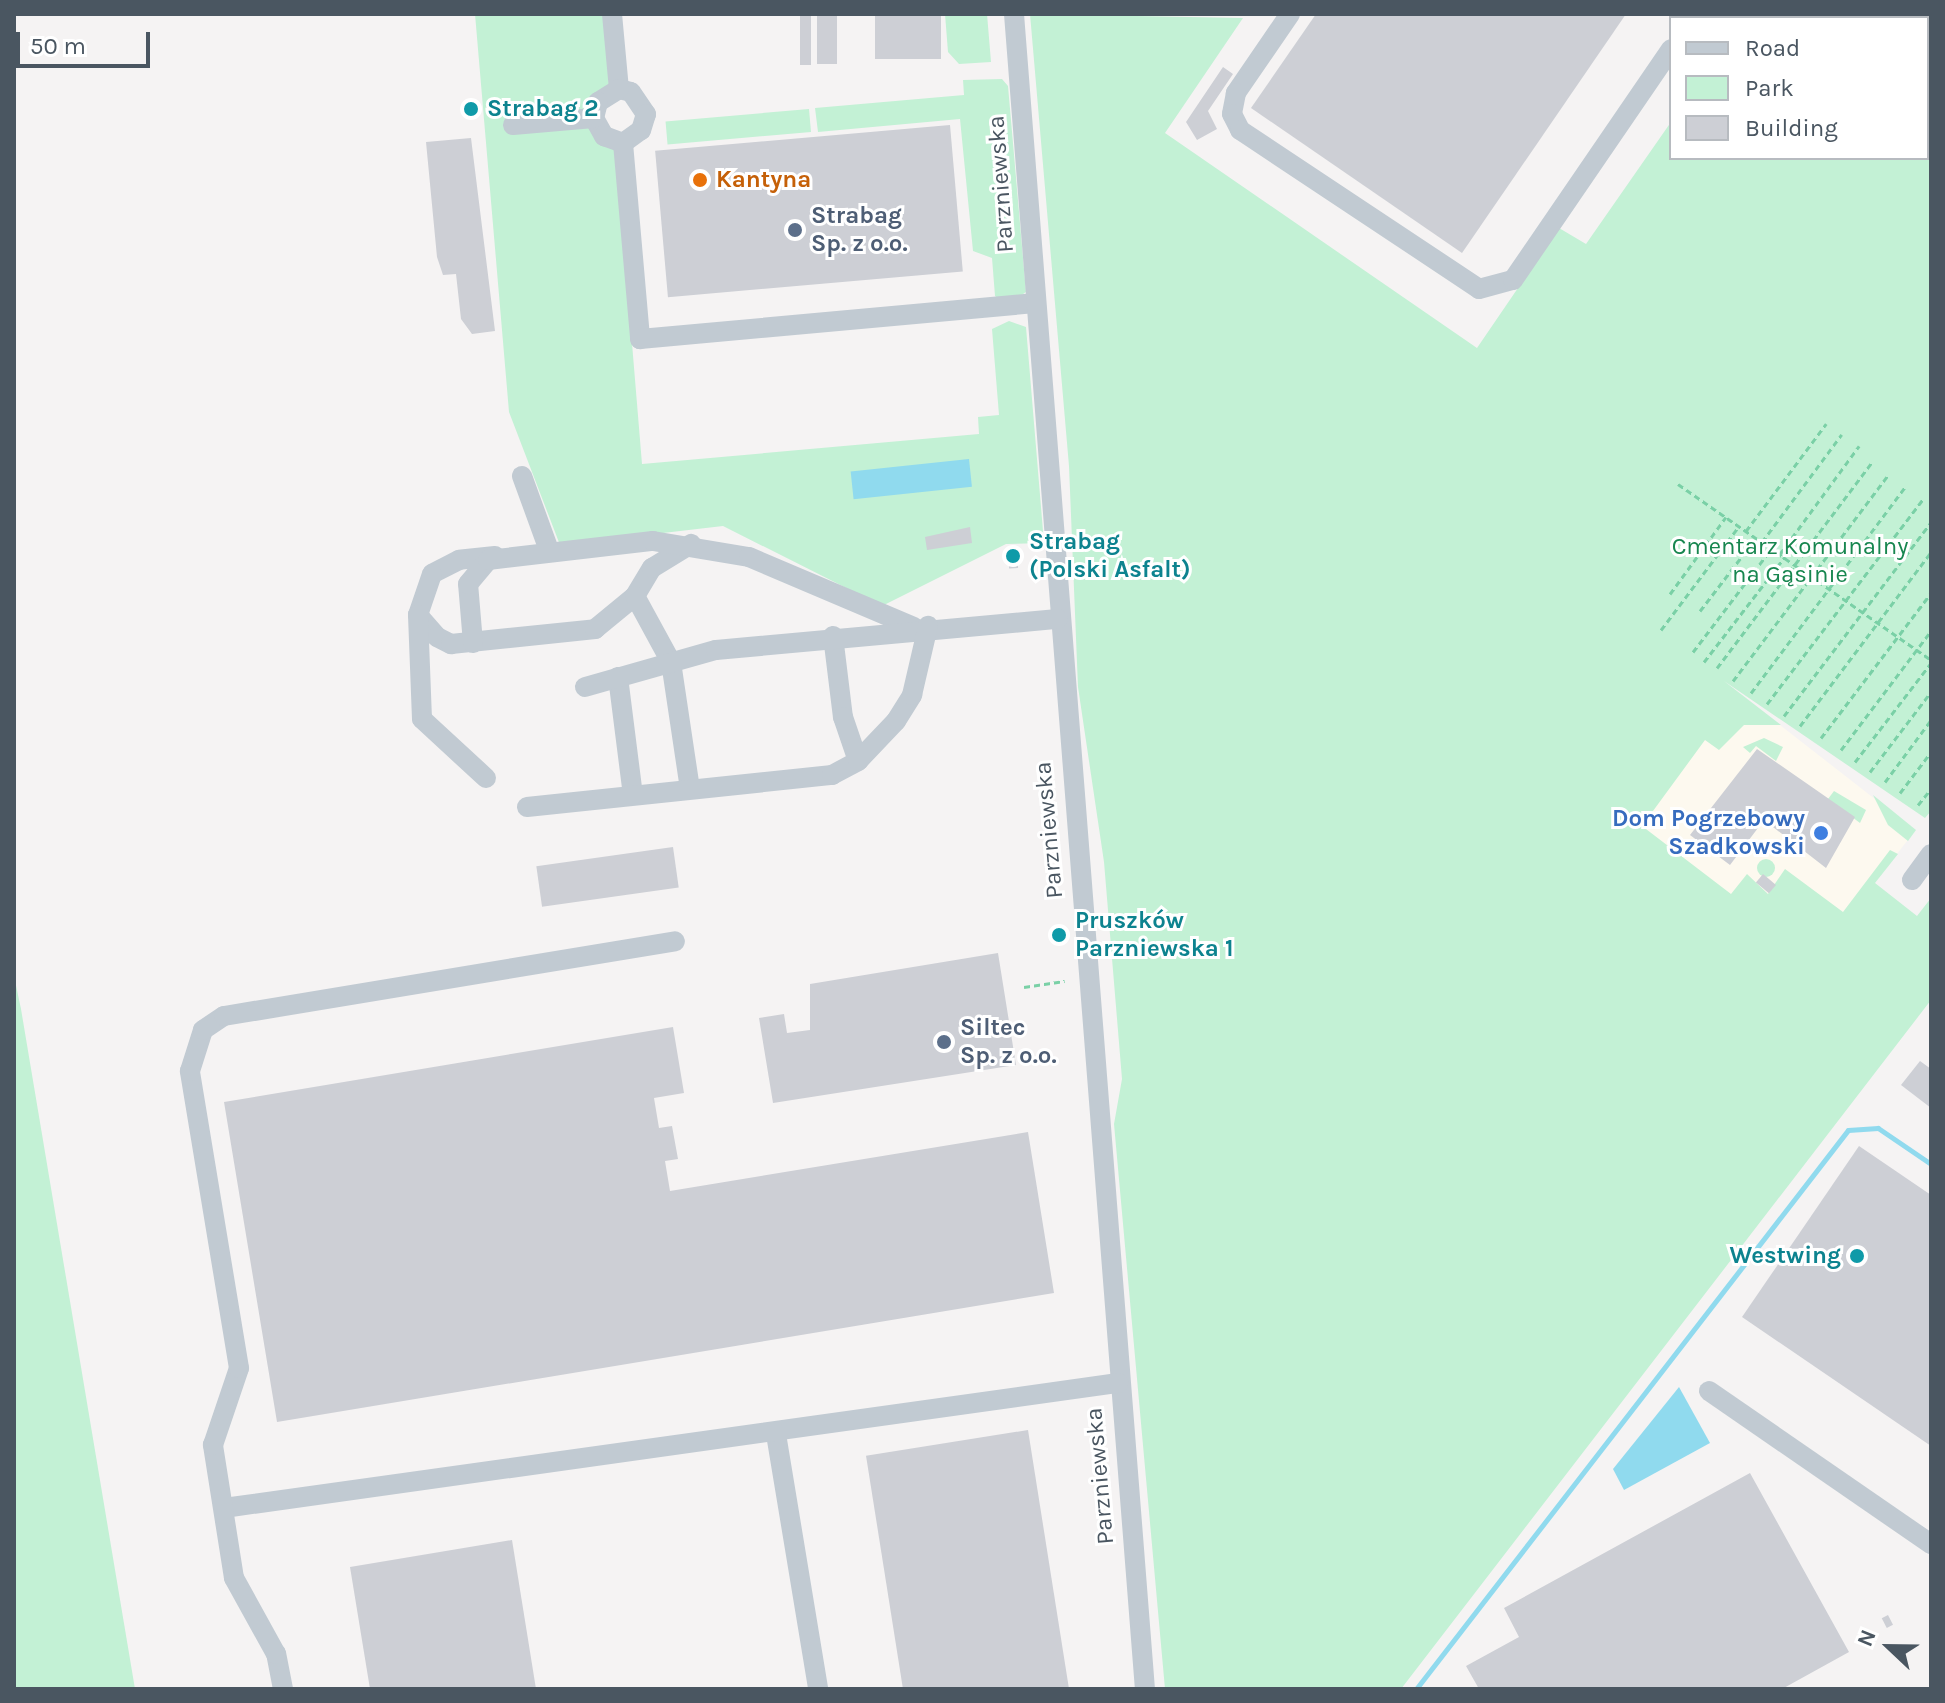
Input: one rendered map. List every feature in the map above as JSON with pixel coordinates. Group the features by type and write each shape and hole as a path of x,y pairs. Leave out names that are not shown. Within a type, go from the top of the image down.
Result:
{"street":[{"path":"612,14 619,89"},
{"name":"Parzniewska","path":"1014,14 1058,619 1145,1689"},
{"path":"1290,14 1236,93 1232,114 1240,130 1479,289 1513,280 1669,52"},
{"path":"619,89 631,92 646,114 641,130 623,143 604,136 594,118 598,102 619,89"},
{"path":"513,125 594,118"},
{"path":"623,143 640,339 1036,309"},
{"path":"984,319 1036,309"},
{"path":"522,476 549,550"},
{"path":"486,778 422,719 418,615 422,591 445,565 549,550 693,543 787,571 921,627"},
{"path":"418,615 437,637 473,643 595,629 635,596 652,568 693,543"},
{"path":"473,643 468,584 488,560 507,554"},
{"path":"635,596 671,662 690,789"},
{"path":"585,687 671,662 833,636 1058,619"},
{"path":"527,807 832,775 858,761 912,695 921,627"},
{"path":"833,636 843,717 858,761"},
{"path":"618,677 633,795"},
{"path":"1912,880 1931,854"},
{"path":"283,1689 276,1654 234,1578 224,1508 215,1423 239,1368 190,1071 203,1030 224,1016 675,941"},
{"path":"224,1508 776,1434 1118,1383"},
{"path":"1709,1391 1931,1544"},
{"path":"776,1434 818,1689"}],"path":[{"path":"1746,531 1826,424"},
{"path":"1762,542 1842,434"},
{"path":"1704,662 1859,446"},
{"path":"1717,668 1872,462"},
{"path":"1733,681 1889,474"},
{"path":"1678,484 1931,662 1855,762"},
{"path":"1751,693 1906,486"},
{"path":"1767,704 1923,499"},
{"path":"1670,594 1726,517"},
{"path":"1784,716 1931,522"},
{"path":"1661,630 1739,526"},
{"path":"1700,611 1756,538"},
{"path":"1693,652 1772,548"},
{"path":"1800,726 1931,552"},
{"path":"1821,738 1931,593"},
{"path":"1841,750 1931,631"},
{"path":"1870,772 1931,692"},
{"path":"1885,782 1931,720"},
{"path":"1900,793 1931,752"},
{"path":"1918,805 1931,789"},
{"path":"1024,987 1065,981"}],"shaded area":[{"path":"1734,689 1915,831 1814,961 1632,819"}],"green space":[{"path":"475,14 604,14 609,85 596,93 616,150 642,464 979,434 978,417 999,415 992,329 1009,321 1026,327 1044,543 1006,544 882,606 723,526 560,545 509,412"},
{"path":"945,14 987,14 991,62 959,64 948,52"},
{"name":"Cmentarz Komunalny na Gąsinie","path":"1030,14 1243,18 1165,133 1477,348 1559,228 1586,244 1669,125 1669,160 1929,160 1929,16 1837,16 1931,14 1931,811 1925,818 1724,681 1781,725 1744,725 1719,750 1705,740 1642,826 1731,894 1747,874 1768,894 1785,869 1843,912 1890,850 1898,854 1875,883 1917,916 1931,898 1931,1000 1401,1689 1165,1689 1114,1124 1122,1079 1104,862 1078,687 1069,466"},
{"path":"1002,79 1008,86 1026,292 1007,305 995,296 992,258 973,251 960,119 818,132 815,108 964,95 963,80"},
{"path":"809,109 811,132 668,144 666,122"},
{"path":"1764,738 1783,747 1776,761 1756,746 1750,753 1743,747"},
{"path":"1834,791 1866,810 1860,823 1828,799"},
{"path":"1873,795 1916,830 1908,841 1888,825"},
{"path":"1766,859 1775,868 1766,877 1757,868"},
{"path":"14,976 21,1009 135,1689 14,1689"}],"water":[{"path":"969,459 972,487 854,499 851,471"},
{"path":"1679,1387 1710,1443 1624,1490 1613,1469"}],"building":[{"path":"800,14 811,14 811,65 800,65"},
{"path":"817,14 837,14 837,64 817,64"},
{"path":"875,14 941,14 941,59 875,59"},
{"path":"1316,14 1626,14 1462,253 1251,108"},
{"path":"1223,67 1233,74 1208,111 1217,129 1197,140 1186,122"},
{"path":"467,101 474,101 474,113 467,113"},
{"path":"950,125 963,271 668,297 655,151"},
{"path":"471,138 495,331 472,334 461,319 456,274 443,275 437,257 426,142"},
{"path":"970,527 972,543 927,550 925,537"},
{"name":"Strabag (Polski Asfalt)","path":"1008,547 1017,547 1018,568 1009,568"},
{"path":"1757,749 1855,817 1826,868 1764,820 1730,865 1690,835"},
{"path":"673,847 679,888 542,907 536,866"},
{"path":"1763,874 1776,885 1769,893 1756,882"},
{"path":"998,953 1016,1065 773,1103 759,1018 784,1014 787,1033 810,1030 810,984"},
{"path":"673,1027 684,1093 654,1098 659,1128 672,1126 678,1159 665,1161 670,1191 1028,1132 1054,1293 277,1422 224,1102"},
{"path":"1920,1061 1931,1069 1931,1108 1901,1085"},
{"name":"Westwing","path":"1859,1146 1931,1195 1931,1446 1742,1317"},
{"path":"1028,1430 1069,1689 903,1689 866,1456"},
{"path":"1750,1473 1849,1652 1782,1689 1479,1689 1466,1666 1519,1637 1504,1608"},
{"path":"512,1540 536,1689 370,1689 350,1567"},
{"path":"1888,1615 1893,1625 1887,1628 1882,1618"}],"waterway":[{"path":"1416,1689 1848,1130 1878,1128 1931,1164"}],"place":[{"name":"Strabag 2","path":"471,109"},
{"name":"Kantyna","path":"700,180"},
{"name":"Strabag Sp. z o.o.","path":"795,230"},
{"name":"Strabag (Polski Asfalt)","path":"1013,556"},
{"name":"Dom Pogrzebowy Szadkowski","path":"1821,833"},
{"name":"Pruszków Parzniewska 1","path":"1059,935"},
{"name":"Siltec Sp. z o.o.","path":"944,1042"},
{"name":"Westwing","path":"1857,1256"}]}
